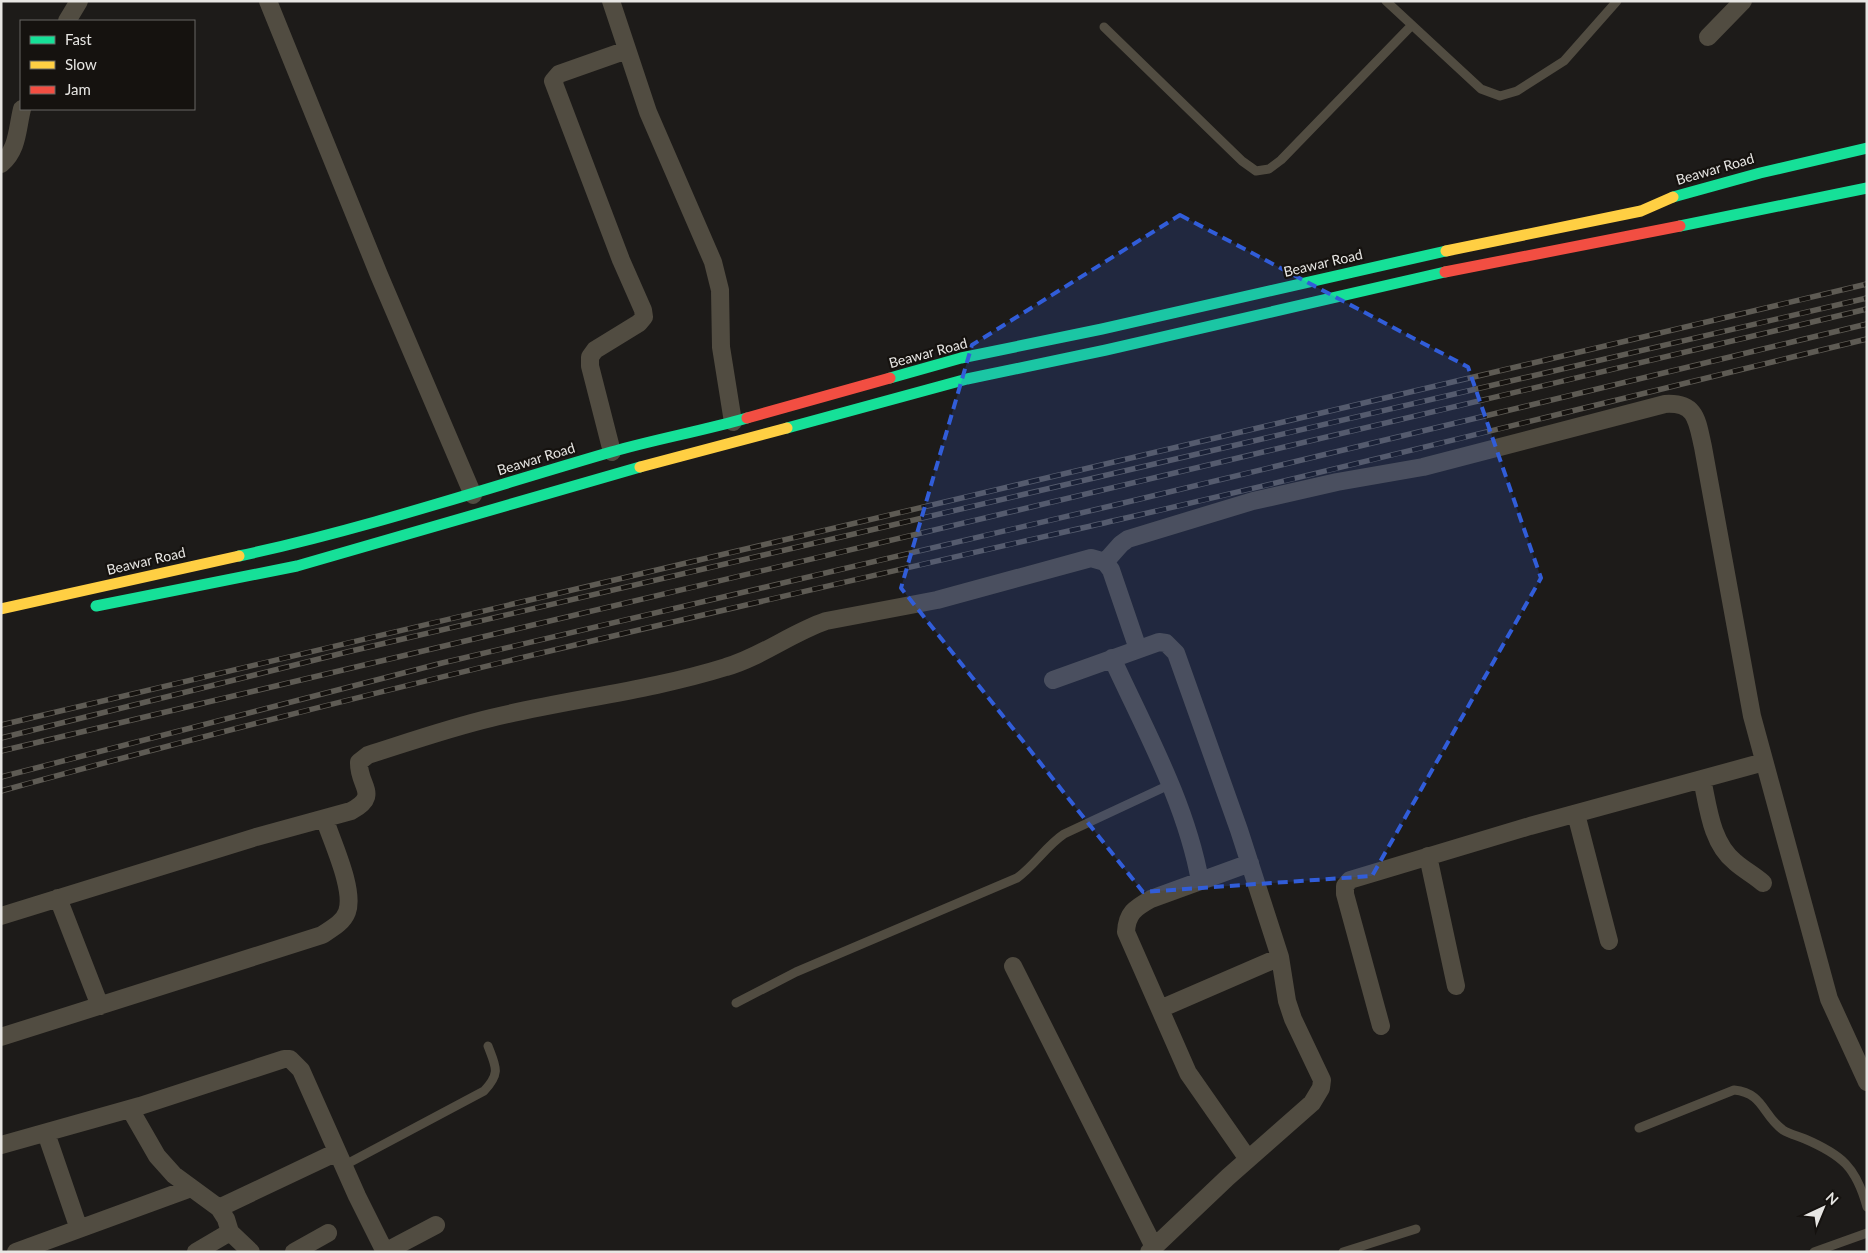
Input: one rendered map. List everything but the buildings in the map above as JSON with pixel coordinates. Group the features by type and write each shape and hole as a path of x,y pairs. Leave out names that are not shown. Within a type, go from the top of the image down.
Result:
{"main road":[{"name":"Beawar Road","path":"1,609 292,545 473,495 612,452 733,422 961,358 1102,329 1414,257 1641,211 1656,202 1776,168 1867,148"},
{"path":"87,608 297,566 578,484 967,378 1106,350 1418,278 1867,188"}],"street":[{"path":"68,20 79,1"},
{"path":"268,1 379,275 473,495"},
{"path":"611,1 648,112 713,262 720,290 721,347 733,422"},
{"path":"1708,36 1743,1"},
{"path":"612,452 590,366 590,357 595,350 639,323 644,317 644,310 618,251 553,81 560,74 627,50"},
{"path":"1,164 15,145 22,110"},
{"path":"1105,562 1120,544 1128,539 1253,500 1337,482 1423,467 1664,404 1683,405 1696,416 1752,716 1764,762 1829,999 1865,1075"},
{"path":"1,916 256,837 325,820 351,811 365,802 367,792 359,762 368,755 492,717 618,693 727,667 809,627 826,621 937,600 1091,558 1105,562 1113,575 1138,649"},
{"path":"1013,966 1151,1250 1248,1159 1312,1103 1322,1088 1322,1080 1290,1010 1280,956 1250,863 1176,653 1166,643 1159,642 1054,680"},
{"path":"1112,658 1169,785 1195,853 1200,882"},
{"path":"1381,1026 1345,886 1356,876 1764,762"},
{"path":"1702,779 1713,826 1724,851 1734,862 1763,883"},
{"path":"1576,814 1609,941"},
{"path":"1,1037 322,935 338,925 347,913 348,892 325,820"},
{"path":"1428,856 1456,986"},
{"path":"1248,1159 1188,1073 1126,932 1127,918 1138,907 1152,899 1250,863"},
{"path":"58,898 100,1006"},
{"path":"1160,1009 1280,956"},
{"path":"1,1145 130,1109 284,1059 290,1059 301,1070 340,1159 385,1252 436,1225"},
{"path":"130,1109 157,1156 174,1175 219,1208 226,1219 230,1232 251,1252"},
{"path":"46,1133 79,1229"},
{"path":"219,1208 340,1159"},
{"path":"16,1252 191,1188"},
{"path":"196,1252 230,1232"},
{"path":"294,1252 328,1233"}],"lane":[{"path":"1386,1 1481,89 1500,96 1517,91 1564,61 1617,1"},
{"path":"1104,28 1242,162 1256,171 1269,169 1281,160 1412,25"},
{"path":"736,1003 796,972 1017,878 1026,872 1050,843 1064,834 1169,785"},
{"path":"340,1159 484,1091 493,1082 497,1070 488,1046"},
{"path":"1639,1128 1734,1090 1747,1091 1758,1098 1767,1113 1783,1130 1827,1150 1852,1169 1867,1207"},
{"path":"1343,1252 1416,1229"},
{"path":"1814,1252 1867,1233"}],"highlighted area":[{"path":"1180,215 1468,367 1541,578 1372,876 1143,892 901,588 972,345"}],"railway":[{"path":"1,725 1867,284"},
{"path":"1,738 347,652 1867,298"},
{"path":"1,751 1867,309"},
{"path":"1,777 442,663 1115,505 1867,324"},
{"path":"1,791 279,718 558,649 1304,476 1867,339"}],"traffic: fast":[{"path":"1673,197 1760,173 1867,148"},
{"path":"1680,226 1867,188"},
{"path":"890,378 961,358 1102,329 1446,251"},
{"path":"787,428 967,379 1106,350 1445,272"},
{"path":"239,556 379,521 628,447 747,418"},
{"path":"96,606 297,566 640,467"}],"traffic: slow":[{"path":"1446,251 1641,211 1673,197"},
{"path":"640,467 787,428"},
{"path":"1,609 239,556"}],"traffic: jam":[{"path":"1445,272 1680,226"},
{"path":"747,418 890,378"}]}
